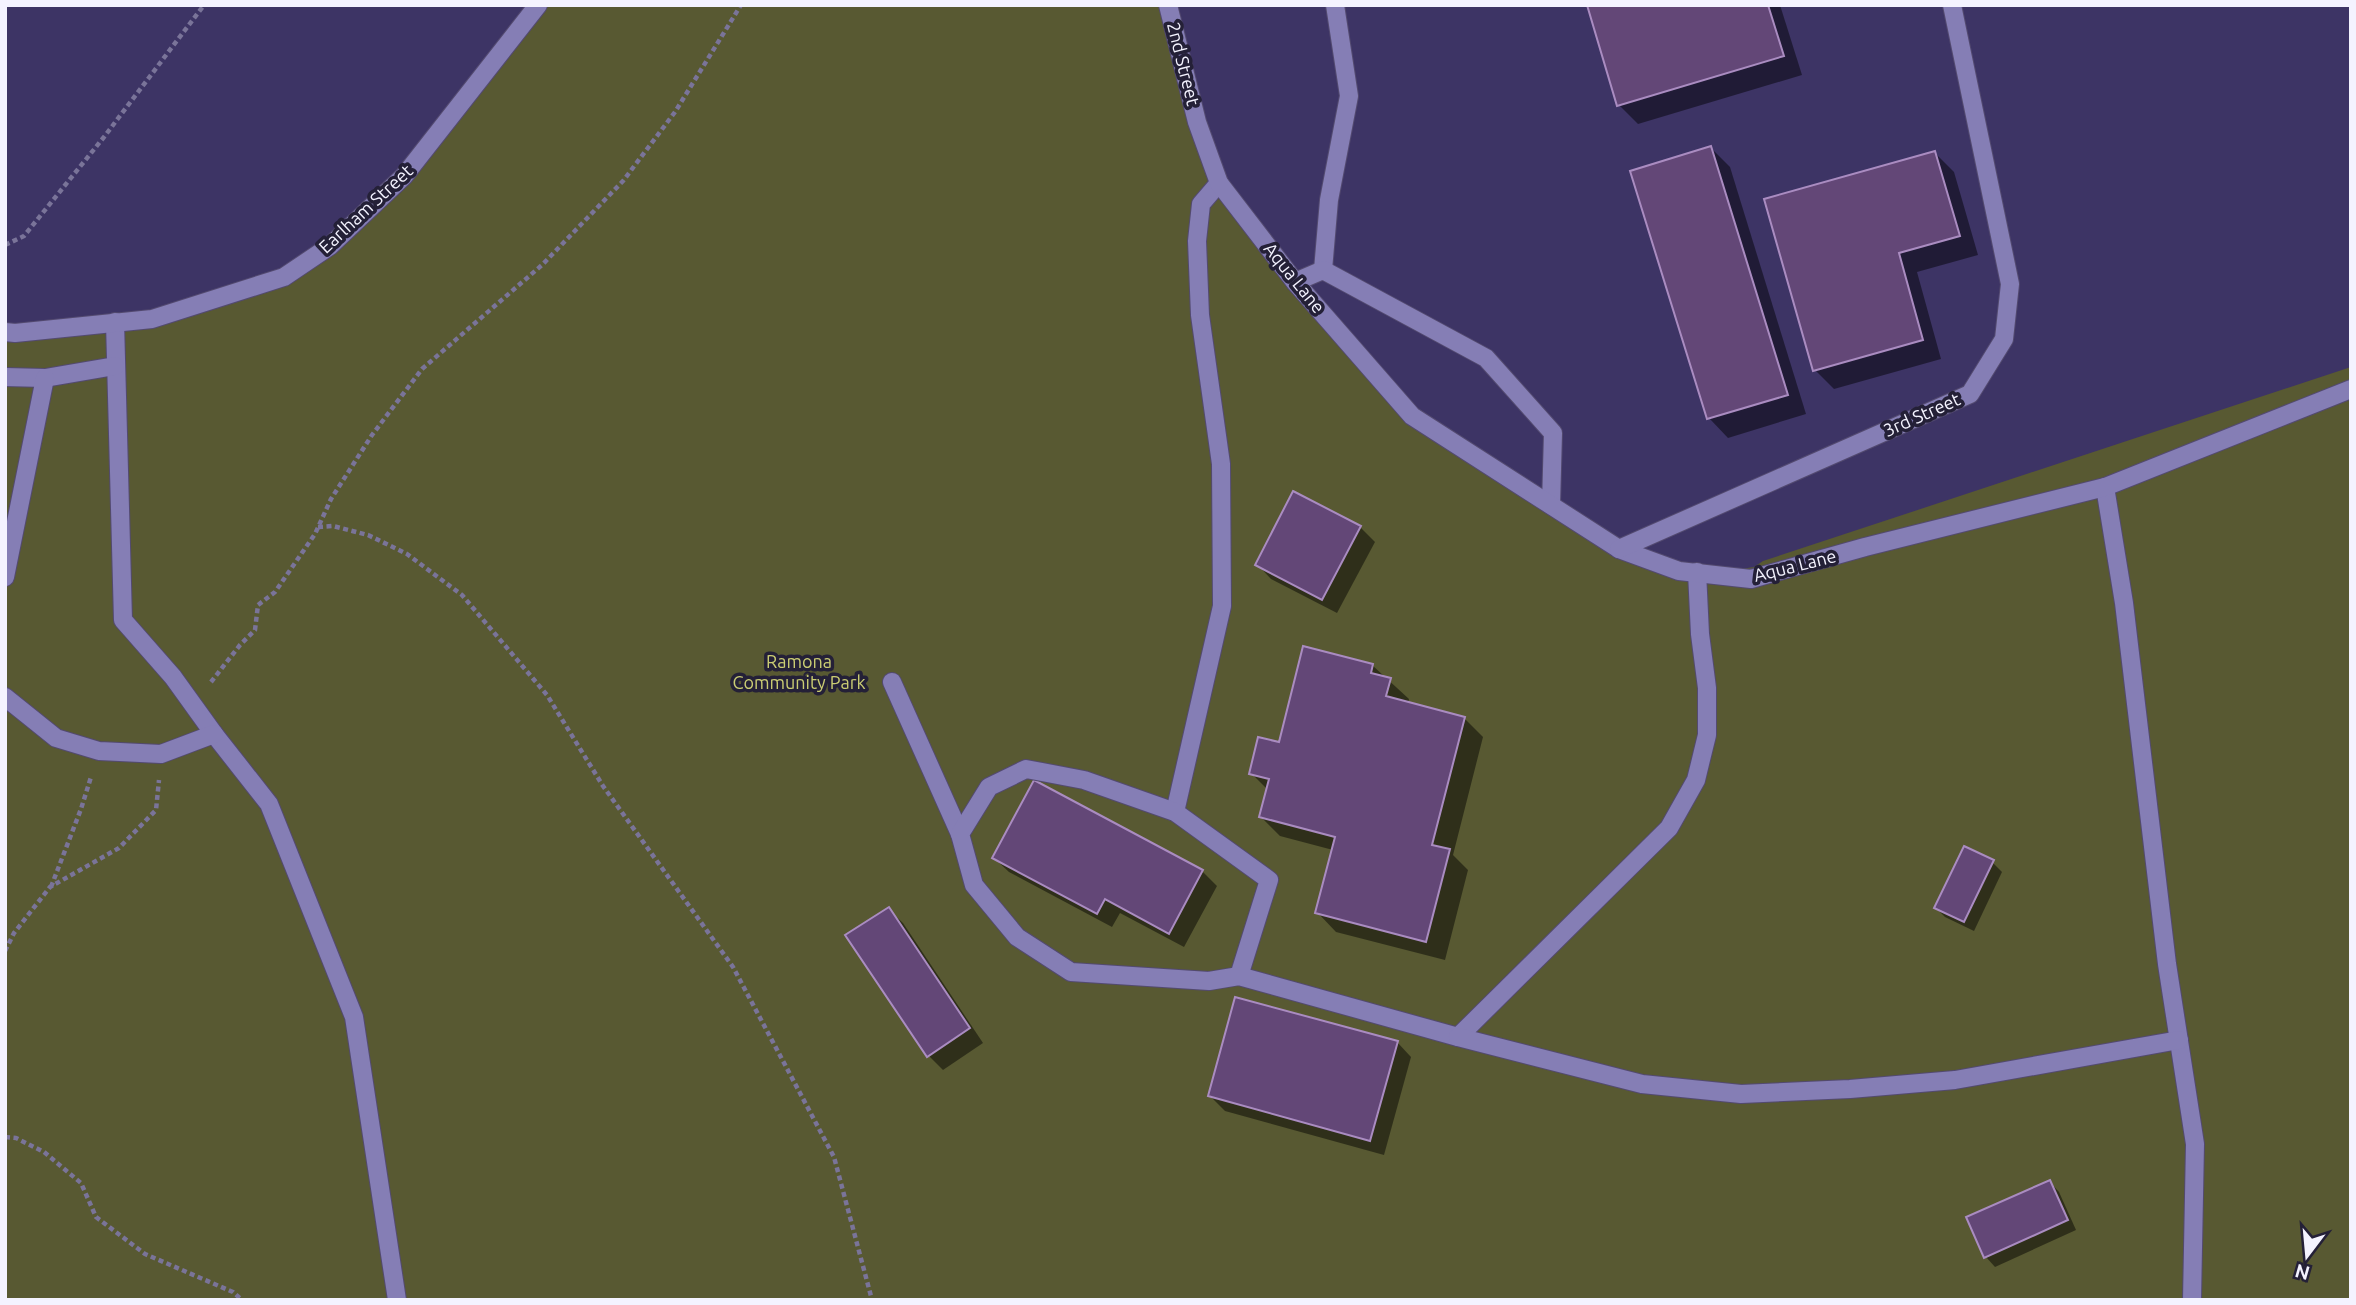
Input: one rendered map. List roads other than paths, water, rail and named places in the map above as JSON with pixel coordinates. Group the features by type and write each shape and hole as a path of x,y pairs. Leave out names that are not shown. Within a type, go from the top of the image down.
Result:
{"street":[{"name":"Earlham Street","path":"5,332 152,319 284,277 330,246 404,176 538,5"},
{"name":"2nd Street","path":"1168,5 1197,122"},
{"path":"1323,270 1329,200 1349,96 1335,5"},
{"name":"3rd Street","path":"1619,549 1970,394 2004,339 2010,284 1952,5"},
{"name":"Aqua Lane","path":"1197,122 1219,183 1295,282 1412,416 1619,549 1679,571 1751,579 1865,547 2105,487 2351,389"},
{"path":"1175,812 1222,606 1222,464 1200,315 1197,241 1200,204 1219,183"},
{"path":"1295,282 1323,270"},
{"path":"1323,270 1486,358 1553,433 1551,505"},
{"path":"115,322 123,620 173,677 269,804 354,1017 397,1300"},
{"path":"5,377 46,378 115,366"},
{"path":"5,577 46,378"},
{"path":"2105,487 2124,603 2167,964 2195,1144 2192,1300"},
{"path":"1458,1037 1669,828 1696,780 1707,735 1707,688 1699,634 1697,572"},
{"path":"891,682 960,834 974,885 1017,937 1071,972 1209,981 1239,976 1458,1037 1642,1084 1741,1094 1850,1089 1955,1080 2179,1040"},
{"path":"5,697 56,738 99,751 161,754 214,734"},
{"path":"960,834 989,787 1027,769 1084,779 1175,812 1269,880 1239,976"}],"park label":[{"name":"Ramona Community Park","path":"799,672"}]}
